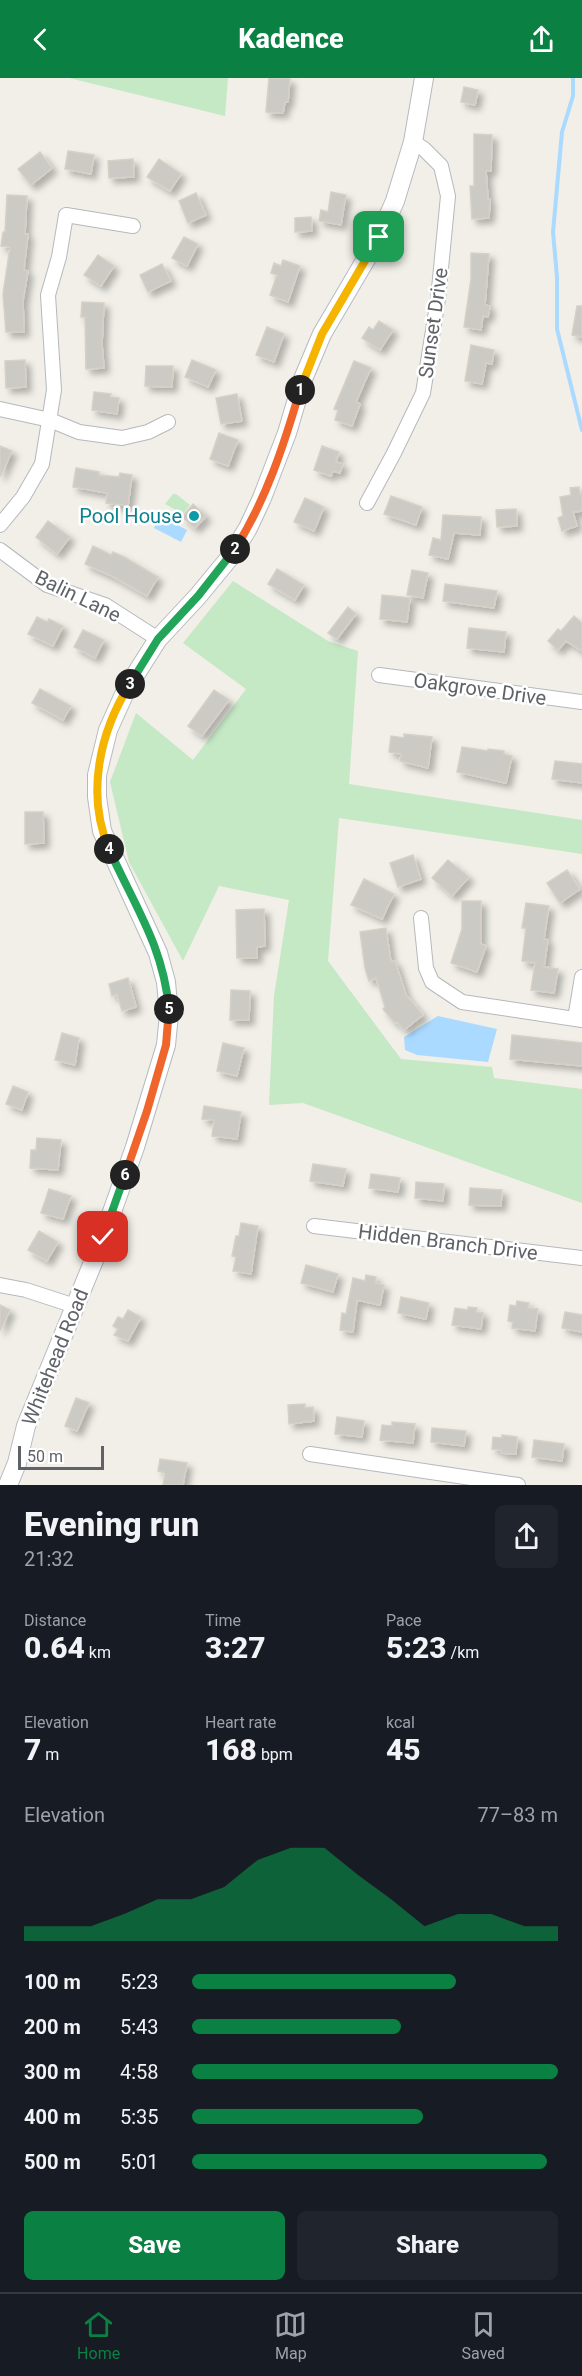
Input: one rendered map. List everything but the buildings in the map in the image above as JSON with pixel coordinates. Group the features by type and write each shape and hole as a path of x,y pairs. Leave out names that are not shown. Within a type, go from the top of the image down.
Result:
{"street":[{"name":"Whitehead Road","path":"8,1485 17,1463 26,1426 101,1243 135,1147 166,1045 169,1015 166,982 161,963 145,921 120,873 102,831 97,797 97,775 108,730 127,688 158,639 231,556 248,528 287,433 303,379 322,334 379,237 394,201 413,142 424,78"},
{"name":"Sunset Drive","path":"367,503 423,393 438,299 448,196 441,166 424,149 413,142"},
{"path":"0,525 23,497 42,464 54,390 48,295 59,257 66,215 134,226"},
{"path":"0,409 50,420 79,432 122,438 148,432 168,422"},
{"name":"Balin Lane","path":"0,550 47,585 105,605 158,639"},
{"name":"Oakgrove Drive","path":"379,675 582,702"},
{"path":"421,918 426,969 432,982 462,1002 579,1020 582,977"},
{"name":"Hidden Branch Drive","path":"314,1226 582,1258"},
{"path":"0,1285 26,1290 75,1306"},
{"path":"310,1454 518,1485"}],"green space":[{"path":"69,78 228,78 225,116"},
{"path":"173,494 190,505 183,514 165,504"},
{"path":"233,581 328,641 358,651 349,784 582,820 582,854 339,818 328,961 401,1059 492,1067 494,1078 582,1089 582,1203 303,1103 269,1105 274,996 289,900 219,886 183,961 129,862 110,782 136,713 193,760 246,689 183,643"}],"water":[{"path":"154,513 187,530 181,542 154,528 156,523 150,520"},
{"path":"438,1016 497,1029 488,1062 417,1055 405,1050 404,1037"}],"waterway":[{"path":"573,78 573,96 562,132 553,232 557,277 557,329 582,430"}],"place":[{"name":"Pool House","path":"194,516"}],"route":[{"path":"103,1237 147,1111 166,1045 169,1015 166,982 158,953 102,831 97,797 97,775 108,730 127,688 158,639 231,556 248,528 287,433 303,379 322,334 379,237"}]}
